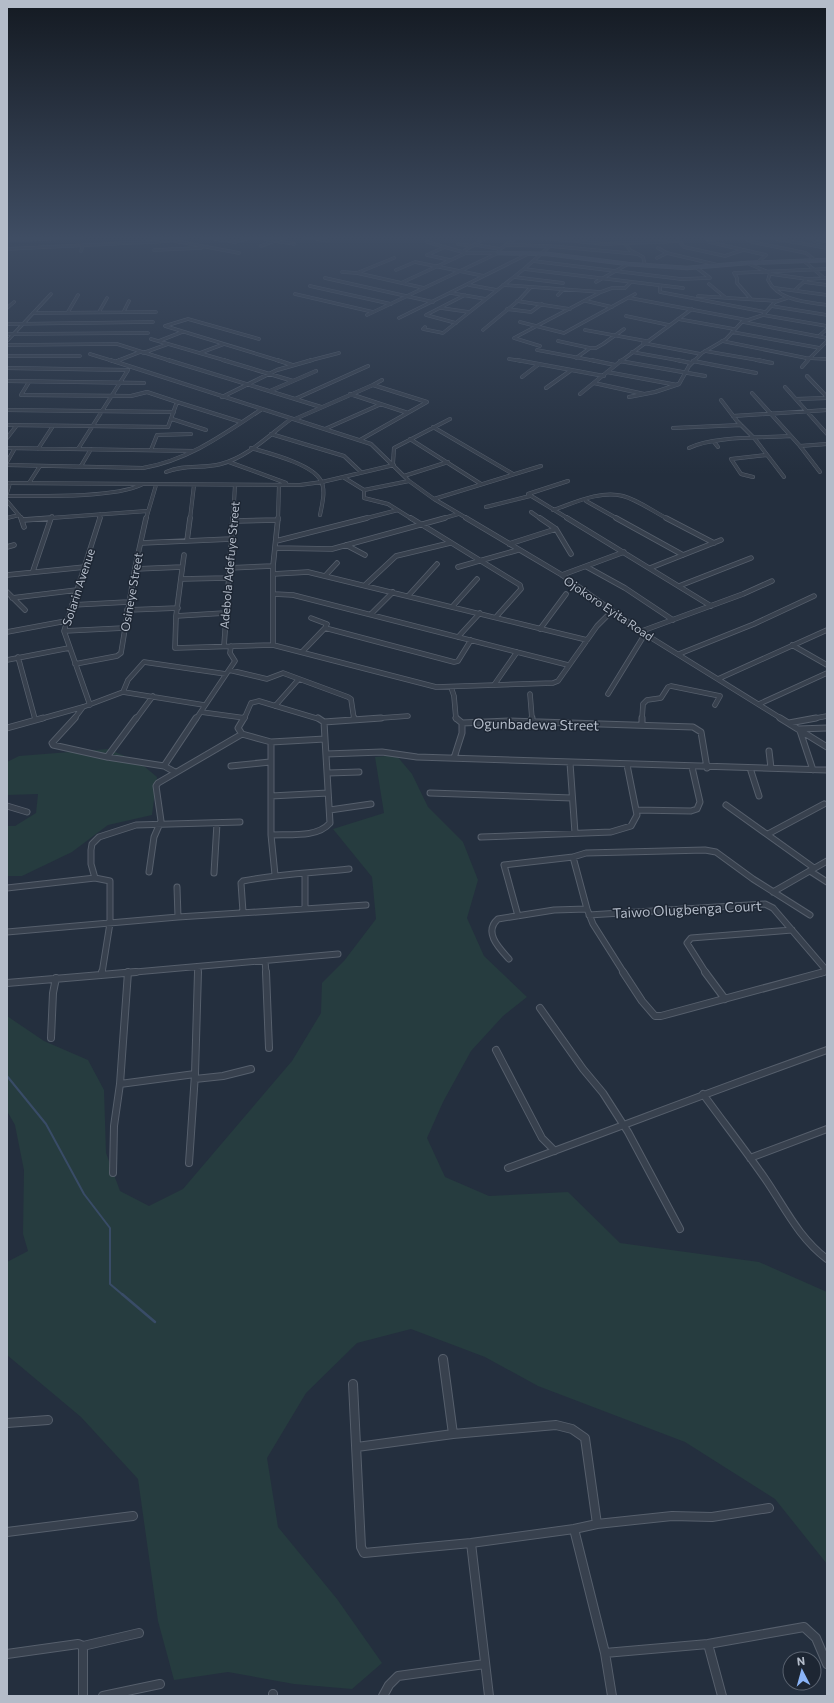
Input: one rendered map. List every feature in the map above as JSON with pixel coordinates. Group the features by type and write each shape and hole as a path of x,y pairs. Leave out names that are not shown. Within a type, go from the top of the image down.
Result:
{"street":[{"path":"7,341 30,316"},
{"path":"115,322 119,316"},
{"path":"428,316 456,323"},
{"path":"425,327 423,329 425,330 443,333 464,316"},
{"path":"483,330 498,316"},
{"path":"540,346 514,339 515,337 555,316"},
{"path":"520,322 564,333 595,316"},
{"path":"628,316 670,325"},
{"path":"580,394 620,361 682,316"},
{"path":"729,316 747,320"},
{"path":"629,397 647,394 681,382 692,362 701,354 722,341 742,322 756,316"},
{"path":"780,316 827,327 819,336"},
{"path":"259,339 188,319 165,326 292,365"},
{"path":"678,319 820,348"},
{"path":"7,324 153,322"},
{"path":"742,322 827,338"},
{"path":"558,341 596,348 624,329"},
{"path":"585,330 701,354"},
{"path":"159,341 183,332"},
{"path":"7,334 148,333"},
{"path":"151,339 293,381"},
{"path":"722,341 806,358 811,357 827,359"},
{"path":"802,367 827,341"},
{"path":"7,345 116,344 141,353 322,407"},
{"path":"116,362 168,344"},
{"path":"200,353 224,344"},
{"path":"576,358 590,348"},
{"path":"537,350 615,365"},
{"path":"705,351 772,363"},
{"path":"632,352 756,373"},
{"path":"222,397 245,384 268,374 292,365 339,353"},
{"name":"Ojokoro Eyita Road","path":"90,354 360,440 377,448 409,481 434,499 562,575 643,632 827,747"},
{"path":"7,356 80,356"},
{"path":"509,359 602,376"},
{"path":"620,361 705,376"},
{"path":"522,377 530,369 540,364"},
{"path":"295,399 368,366"},
{"path":"7,368 127,370 133,368"},
{"path":"78,449 127,370"},
{"path":"546,388 570,370"},
{"path":"270,391 316,371"},
{"path":"607,372 677,384"},
{"path":"807,376 827,397"},
{"path":"166,472 175,469 217,465 229,462 293,419 382,380"},
{"path":"7,381 144,383"},
{"path":"29,382 21,395 134,396 145,392 241,422"},
{"path":"594,383 647,394"},
{"path":"360,440 427,402 373,385"},
{"path":"785,387 827,434"},
{"path":"752,393 800,446 820,472"},
{"path":"350,394 408,413"},
{"path":"796,399 827,397"},
{"path":"721,400 731,411 733,416 755,439 784,477"},
{"path":"7,425 168,427 178,402"},
{"path":"325,429 379,404"},
{"path":"15,448 7,464 40,466 151,467 197,451 262,409"},
{"path":"7,410 174,412"},
{"path":"733,416 827,410"},
{"path":"141,485 137,489 110,492 7,494 9,483 291,485 322,482 393,464 394,448 450,419"},
{"path":"172,420 206,430"},
{"path":"7,438 17,425"},
{"path":"673,428 741,425"},
{"path":"38,449 53,426"},
{"path":"821,426 827,426"},
{"path":"432,427 451,436 513,474"},
{"path":"151,450 157,435 191,434"},
{"path":"271,434 344,456 361,472"},
{"path":"689,448 697,444 790,436"},
{"path":"410,439 481,484"},
{"path":"714,442 718,447"},
{"path":"800,446 827,444"},
{"path":"7,448 197,451"},
{"path":"251,448 298,464 317,475 322,482 320,515"},
{"path":"81,466 92,450"},
{"path":"753,477 741,474 731,459 767,455"},
{"path":"229,462 291,485"},
{"path":"404,476 448,462"},
{"path":"29,483 40,466"},
{"path":"434,499 541,466"},
{"path":"343,477 364,490 409,481"},
{"path":"486,507 530,496 529,494 568,481"},
{"name":"Osineye Street","path":"75,664 119,655 128,602 147,511 156,485"},
{"path":"187,541 194,485"},
{"name":"Adebola Adefuye Street","path":"224,646 227,578 234,521 235,485"},
{"path":"273,645 273,566 276,548 279,485"},
{"path":"364,490 364,498 388,504 521,587 496,617"},
{"path":"553,510 586,501 604,494 624,496 714,543"},
{"path":"530,496 711,606"},
{"path":"586,501 683,555"},
{"path":"7,502 23,520 24,527"},
{"path":"276,541 398,510"},
{"path":"23,520 52,516 147,511"},
{"path":"531,512 556,529 571,554"},
{"name":"Solarin Avenue","path":"90,705 64,631 101,514"},
{"path":"276,548 329,549 458,514"},
{"path":"7,518 19,515"},
{"path":"33,571 52,516"},
{"path":"234,521 278,520"},
{"path":"509,544 556,529"},
{"path":"141,542 231,539"},
{"path":"650,568 721,540"},
{"path":"365,585 396,556 450,543"},
{"path":"7,547 14,545"},
{"path":"346,545 365,555"},
{"path":"458,567 518,550"},
{"path":"562,575 624,552"},
{"path":"184,555 176,616 175,648 273,645 424,685 451,687 553,683 558,681 587,640 612,611"},
{"path":"679,586 751,558"},
{"path":"325,576 337,563"},
{"path":"408,596 437,564"},
{"path":"228,568 273,566"},
{"path":"7,575 33,571 85,567"},
{"path":"135,569 182,567"},
{"path":"587,567 625,588 673,620"},
{"path":"273,574 308,572 587,640"},
{"path":"181,579 227,578"},
{"path":"452,607 477,579"},
{"path":"608,694 643,632 772,581"},
{"path":"7,601 77,590"},
{"path":"7,592 25,610"},
{"path":"371,614 393,592"},
{"path":"274,594 287,594 371,614 568,665"},
{"path":"540,629 566,594"},
{"path":"680,654 754,624 814,596"},
{"path":"72,605 128,602"},
{"path":"127,610 178,608"},
{"path":"176,616 225,613"},
{"path":"458,636 480,613"},
{"path":"311,618 327,624 326,628"},
{"path":"7,632 66,621"},
{"path":"64,631 124,628"},
{"path":"302,652 326,628"},
{"path":"326,628 454,662 458,662 460,656 471,640"},
{"path":"718,679 826,630"},
{"path":"792,645 827,665"},
{"path":"164,766 235,661 230,653 231,646"},
{"path":"7,660 69,648"},
{"path":"494,685 517,652"},
{"path":"18,657 35,719"},
{"path":"123,692 128,680 144,662 227,672 268,679 282,673 348,697 350,699 354,720"},
{"path":"759,704 827,673"},
{"path":"275,706 298,680"},
{"path":"642,725 642,704 647,700 661,698 668,687 671,686 720,696 715,705"},
{"name":"Ogunbadewa Street","path":"451,687 454,696 456,719 462,723 492,721 693,727 699,729 707,768"},
{"path":"7,728 90,705 123,692 204,705"},
{"path":"530,694 532,722"},
{"path":"107,757 153,696"},
{"path":"325,739 271,742 242,734 238,728 252,704 259,701 305,716 318,718 324,722 408,716"},
{"path":"83,707 52,743 55,746 107,757 164,766 174,772"},
{"path":"201,712 245,718"},
{"path":"789,723 827,716"},
{"path":"272,835 318,832 325,829 330,823 324,722"},
{"path":"454,758 462,733 462,723"},
{"path":"813,770 799,730 827,728"},
{"path":"149,872 154,837 161,821 161,809 156,786 158,783 174,772 242,734"},
{"path":"271,742 270,762 272,835 275,875"},
{"path":"326,754 377,750 417,757 707,768 827,770"},
{"path":"769,751 771,768"},
{"path":"231,766 270,762"},
{"path":"570,763 575,833"},
{"path":"481,837 611,832 625,829 633,824 637,815 627,765"},
{"path":"636,810 691,811 697,809 700,802 692,767"},
{"path":"750,768 759,796"},
{"path":"328,773 359,772"},
{"path":"271,796 328,793"},
{"path":"430,793 572,798"},
{"path":"330,810 371,804"},
{"path":"768,834 824,804"},
{"path":"7,806 27,812"},
{"path":"726,806 768,834 827,882"},
{"path":"95,878 91,864 92,844 95,840 127,826 240,822"},
{"path":"214,872 217,823"},
{"path":"518,916 504,865 573,857 586,853 711,850 810,915"},
{"path":"573,857 588,912 642,1001 658,1017 827,971"},
{"path":"773,892 827,861"},
{"path":"243,912 241,883 247,880 275,875 305,874 349,869"},
{"path":"305,874 305,909"},
{"path":"7,888 95,878 110,881 112,883 110,923 102,974"},
{"path":"177,886 178,917"},
{"name":"Taiwo Olugbenga Court","path":"509,959 496,944 492,925 498,919 573,909 588,912 765,904 773,908 827,971"},
{"path":"7,932 243,912 366,905"},
{"path":"725,999 692,953 687,943 689,940 691,938 792,930"},
{"path":"7,983 338,954"},
{"path":"265,961 268,991 268,1048"},
{"path":"189,1163 195,1076 195,1025 198,967"},
{"path":"113,1173 114,1126 120,1084 128,972"},
{"path":"51,1038 53,993 56,978"},
{"path":"540,1008 583,1069 603,1094 624,1126 680,1229"},
{"path":"496,1050 536,1128 550,1148 555,1151"},
{"path":"508,1168 624,1126 703,1094 827,1050"},
{"path":"120,1084 195,1076 224,1076 251,1069"},
{"path":"703,1094 750,1158 804,1240 813,1250 827,1259"},
{"path":"750,1158 827,1129"},
{"path":"443,1359 453,1434"},
{"path":"353,1384 361,1547 364,1553 471,1544 574,1530 597,1524 672,1516 712,1517 769,1508"},
{"path":"7,1423 48,1420"},
{"path":"357,1447 453,1434 556,1425 569,1428 579,1432 585,1438 597,1524"},
{"path":"7,1532 133,1516"},
{"path":"574,1530 605,1653 612,1696"},
{"path":"471,1544 489,1696"},
{"path":"605,1653 708,1644 804,1627 811,1630 816,1637 827,1664"},
{"path":"7,1654 78,1644 83,1646 139,1633"},
{"path":"708,1644 722,1696"},
{"path":"83,1646 83,1696"},
{"path":"383,1696 389,1685 398,1676 486,1664"},
{"path":"103,1696 160,1684"}],"green space":[{"path":"108,749 139,762 157,777 152,815 108,825 72,852 22,876 7,876 7,826 15,826 36,813 38,794 7,795 7,762 19,756"},
{"path":"396,755 412,774 428,807 463,842 478,880 467,918 484,956 527,997 503,1016 471,1051 443,1102 427,1138 445,1177 489,1196 568,1192 620,1243 759,1262 827,1292 827,1564 775,1499 685,1442 538,1386 485,1357 411,1329 357,1343 306,1393 267,1458 278,1527 337,1599 382,1663 352,1689 294,1684 228,1672 174,1680 158,1621 138,1479 81,1417 7,1355 7,1262 28,1251 23,1234 24,1170 15,1125 7,1111 7,1016 44,1041 88,1060 104,1090 106,1153 120,1191 149,1206 183,1189 292,1061 321,1013 322,983 344,961 376,919 372,877 333,829 384,813 375,757"}],"waterway":[{"path":"7,1076 46,1124 84,1194 110,1228 110,1284 123,1295"},
{"path":"122,1294 155,1322"}]}
